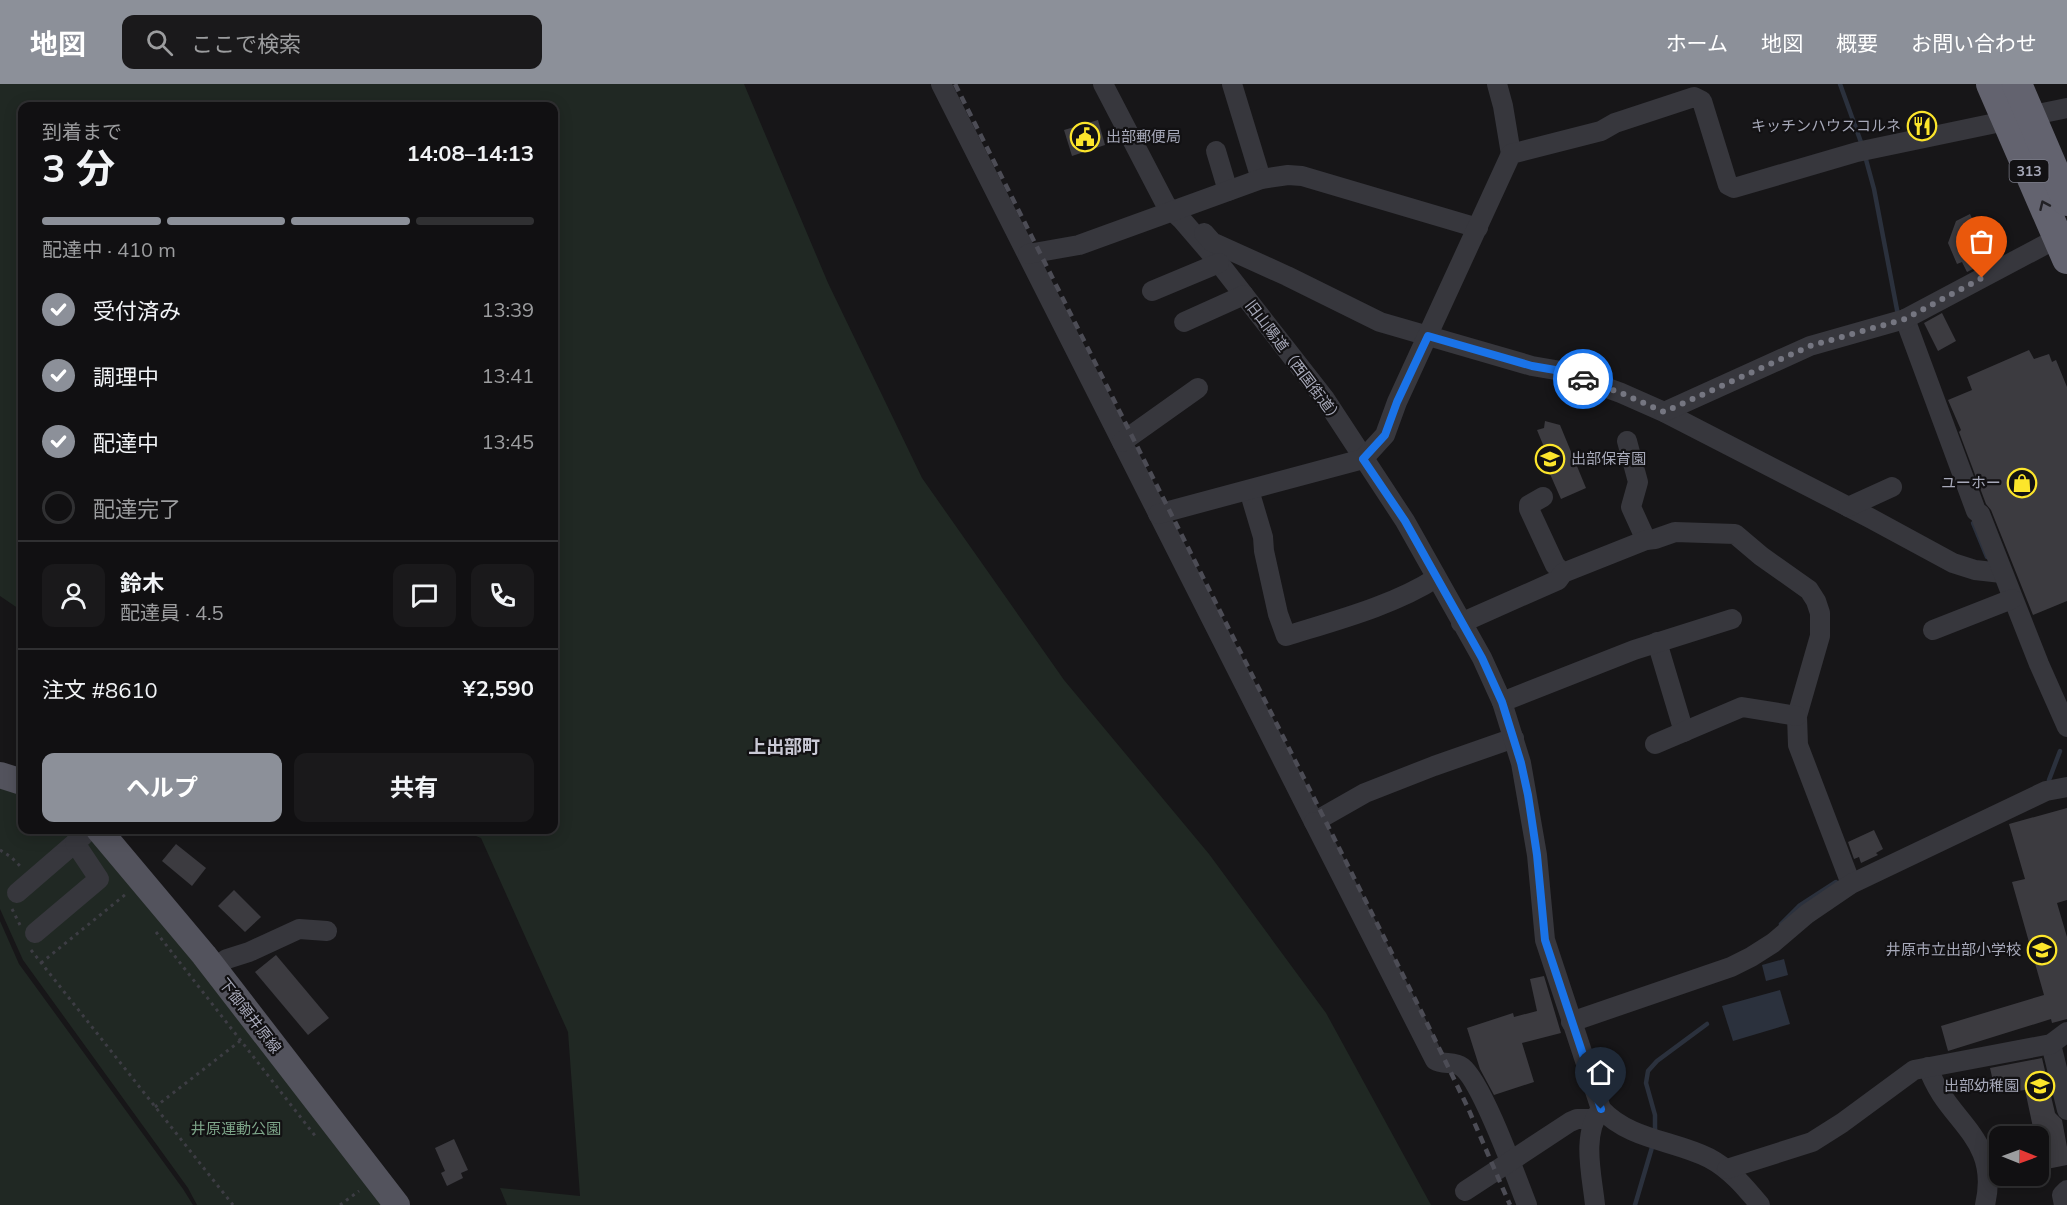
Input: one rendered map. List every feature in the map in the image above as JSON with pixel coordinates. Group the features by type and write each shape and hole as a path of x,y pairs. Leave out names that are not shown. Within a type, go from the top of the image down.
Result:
{"highway":[{"name":"313","path":"1991,84 2019,117 2067,201"},
{"name":"313","path":"2018,84 2019,117 2064,243"}],"main road":[{"path":"0,775 18,781"},
{"name":"下御領井原線","path":"87,834 213,968 397,1205"}],"street":[{"path":"941,84 1435,1060 1458,1064 1469,1074 1510,1161 1527,1205"},
{"name":"旧山陽道（西国街道）","path":"1103,84 1166,205 1219,263 1325,399 1405,521 1482,658 1502,702 1521,763 1531,815 1545,940 1597,1114"},
{"path":"1232,84 1261,179"},
{"path":"1158,514 1363,459 1385,435 1397,402 1510,154 1503,106 1497,84"},
{"path":"1510,154 1601,131 1615,123 1694,97 1702,101 1728,185 1734,188 1863,150 2067,108"},
{"path":"1216,151 1228,191"},
{"path":"1028,254 1079,245 1261,179 1288,175 1302,176 1478,228"},
{"path":"1173,212 1191,218 1212,242 1380,322 1532,366 1561,371 1621,393 1664,412 1953,563 1975,570 2002,573"},
{"path":"1664,412 1810,346 1901,320 2064,243"},
{"path":"1152,291 1219,263"},
{"path":"1184,322 1244,295"},
{"path":"1901,320 1976,511 1980,514 2012,599 2067,727"},
{"path":"1122,441 1198,388"},
{"path":"1627,441 1638,482 1631,507 1646,540"},
{"path":"1848,507 1892,487"},
{"path":"1249,490 1263,537 1278,615 1286,636 1358,614 1436,578"},
{"path":"1543,497 1529,505 1529,509 1555,565 1563,573"},
{"path":"1461,624 1558,580 1563,573 1646,540 1675,532 1735,534 1770,563 1809,590 1818,607 1820,636 1797,716 1798,745 1851,884"},
{"path":"1933,630 2012,599"},
{"path":"1502,702 1656,642 1732,619"},
{"path":"1656,642 1684,732"},
{"path":"1655,744 1742,707 1797,716"},
{"path":"1314,822 1365,793 1514,738"},
{"path":"1571,1023 1731,967 1773,943 1807,914 1851,884 2046,791 2067,787"},
{"path":"14,898 87,834 99,879 29,937"},
{"path":"213,968 227,959 249,952 299,929 327,931"},
{"path":"1727,1168 1812,1142 1914,1070 2059,1038 2067,1110"},
{"path":"1928,1067 1934,1084 1969,1130 1986,1163 1989,1179 1985,1205"},
{"path":"1595,1205 1590,1134 1597,1114"},
{"path":"1465,1191 1570,1122 1597,1114 1628,1130 1697,1153 1727,1168 1760,1205"},
{"path":"2064,1205 2062,1195 2067,1190"}],"path":[{"path":"0,850 20,866 13,871"},
{"path":"41,963 126,894"},
{"path":"14,898 33,954 233,1205"},
{"path":"154,930 322,1144"},
{"path":"155,1107 240,1041"},
{"path":"340,1205 358,1191 364,1198"}],"green space":[{"path":"0,84 744,84 828,283 922,478 1064,680 1209,854 1326,1013 1431,1205 507,1205 500,1188 580,1196 568,1032 481,838 471,834 558,834 558,102 18,102 18,608 0,596"},
{"name":"井原運動公園","path":"0,782 18,789 18,834 90,834 294,1085 385,1205 197,1205 188,1188 23,960 0,909"},
{"path":"0,921 19,964 193,1205 0,1205"}],"water":[{"path":"1784,959 1788,975 1766,981 1762,965"},
{"path":"1780,990 1790,1024 1733,1041 1722,1006"}],"building":[{"path":"1098,120 1105,145 1072,156 1064,130"},
{"path":"1970,214 1991,260 1967,272 1962,262 1957,264 1948,243 1956,221"},
{"path":"1942,313 1956,341 1938,351 1924,323"},
{"name":"ユーホー","path":"2029,350 2034,359 2049,354 2052,362 2056,360 2067,387 2067,601 2033,615 1991,510 1986,504 1959,432 1961,430 1948,400 1972,390 1967,377"},
{"path":"1545,421 1560,425 1586,488 1561,499 1539,449 1544,447 1537,430 1544,428"},
{"path":"2067,808 2067,900 2057,903 2067,937 2067,1019 2052,1023 2051,1019 1948,1051 1941,1026 2044,995 2012,882 2025,879 2009,824"},
{"path":"1874,830 1883,849 1876,853 1878,855 1861,863 1859,857 1854,859 1848,842"},
{"path":"176,844 206,868 192,886 162,861"},
{"path":"234,890 261,917 245,932 218,906"},
{"path":"276,955 329,1018 308,1035 255,972"},
{"path":"1544,976 1561,1033 1522,1043 1534,1082 1494,1095 1480,1069 1467,1028 1513,1013 1514,1017 1537,1011 1530,979"},
{"path":"2042,1058 2055,1113 2062,1120 2067,1147 2067,1165 2049,1169 2049,1126 2033,1126 2025,1090 1996,1094 1990,1068"},
{"path":"454,1139 468,1170 461,1173 463,1178 447,1186 441,1173 445,1171 435,1148"}],"waterway":[{"path":"1840,84 1862,145"},
{"path":"1865,156 1874,189 1898,315"},
{"path":"1973,523 1987,557"},
{"path":"2049,780 2060,751"},
{"path":"1781,924 1799,906 1836,882"},
{"path":"1655,1133 1655,1115 1646,1083 1648,1071 1657,1061 1707,1024"},
{"path":"1635,1205 1653,1144"}],"railway":[{"path":"955,84 1425,1019 1468,1108 1510,1205"}],"way so far":[{"path":"1583,379 1664,412 1810,346 1905,319 1982,278"}],"place":[{"name":"キッチンハウスコルネ","path":"1922,126"},
{"name":"出部郵便局","path":"1085,137"},
{"name":"出部保育園","path":"1550,459"},
{"name":"ユーホー","path":"2022,483"},
{"name":"井原市立出部小学校","path":"2042,950"},
{"name":"出部幼稚園","path":"2040,1086"}],"district":[{"name":"上出部町","path":"784,747"}],"route":[{"path":"1583,379 1561,371 1532,366 1428,336 1397,402 1385,435 1363,459 1405,521 1482,658 1502,702 1521,763 1528,795 1537,855 1545,940 1601,1109"}]}
